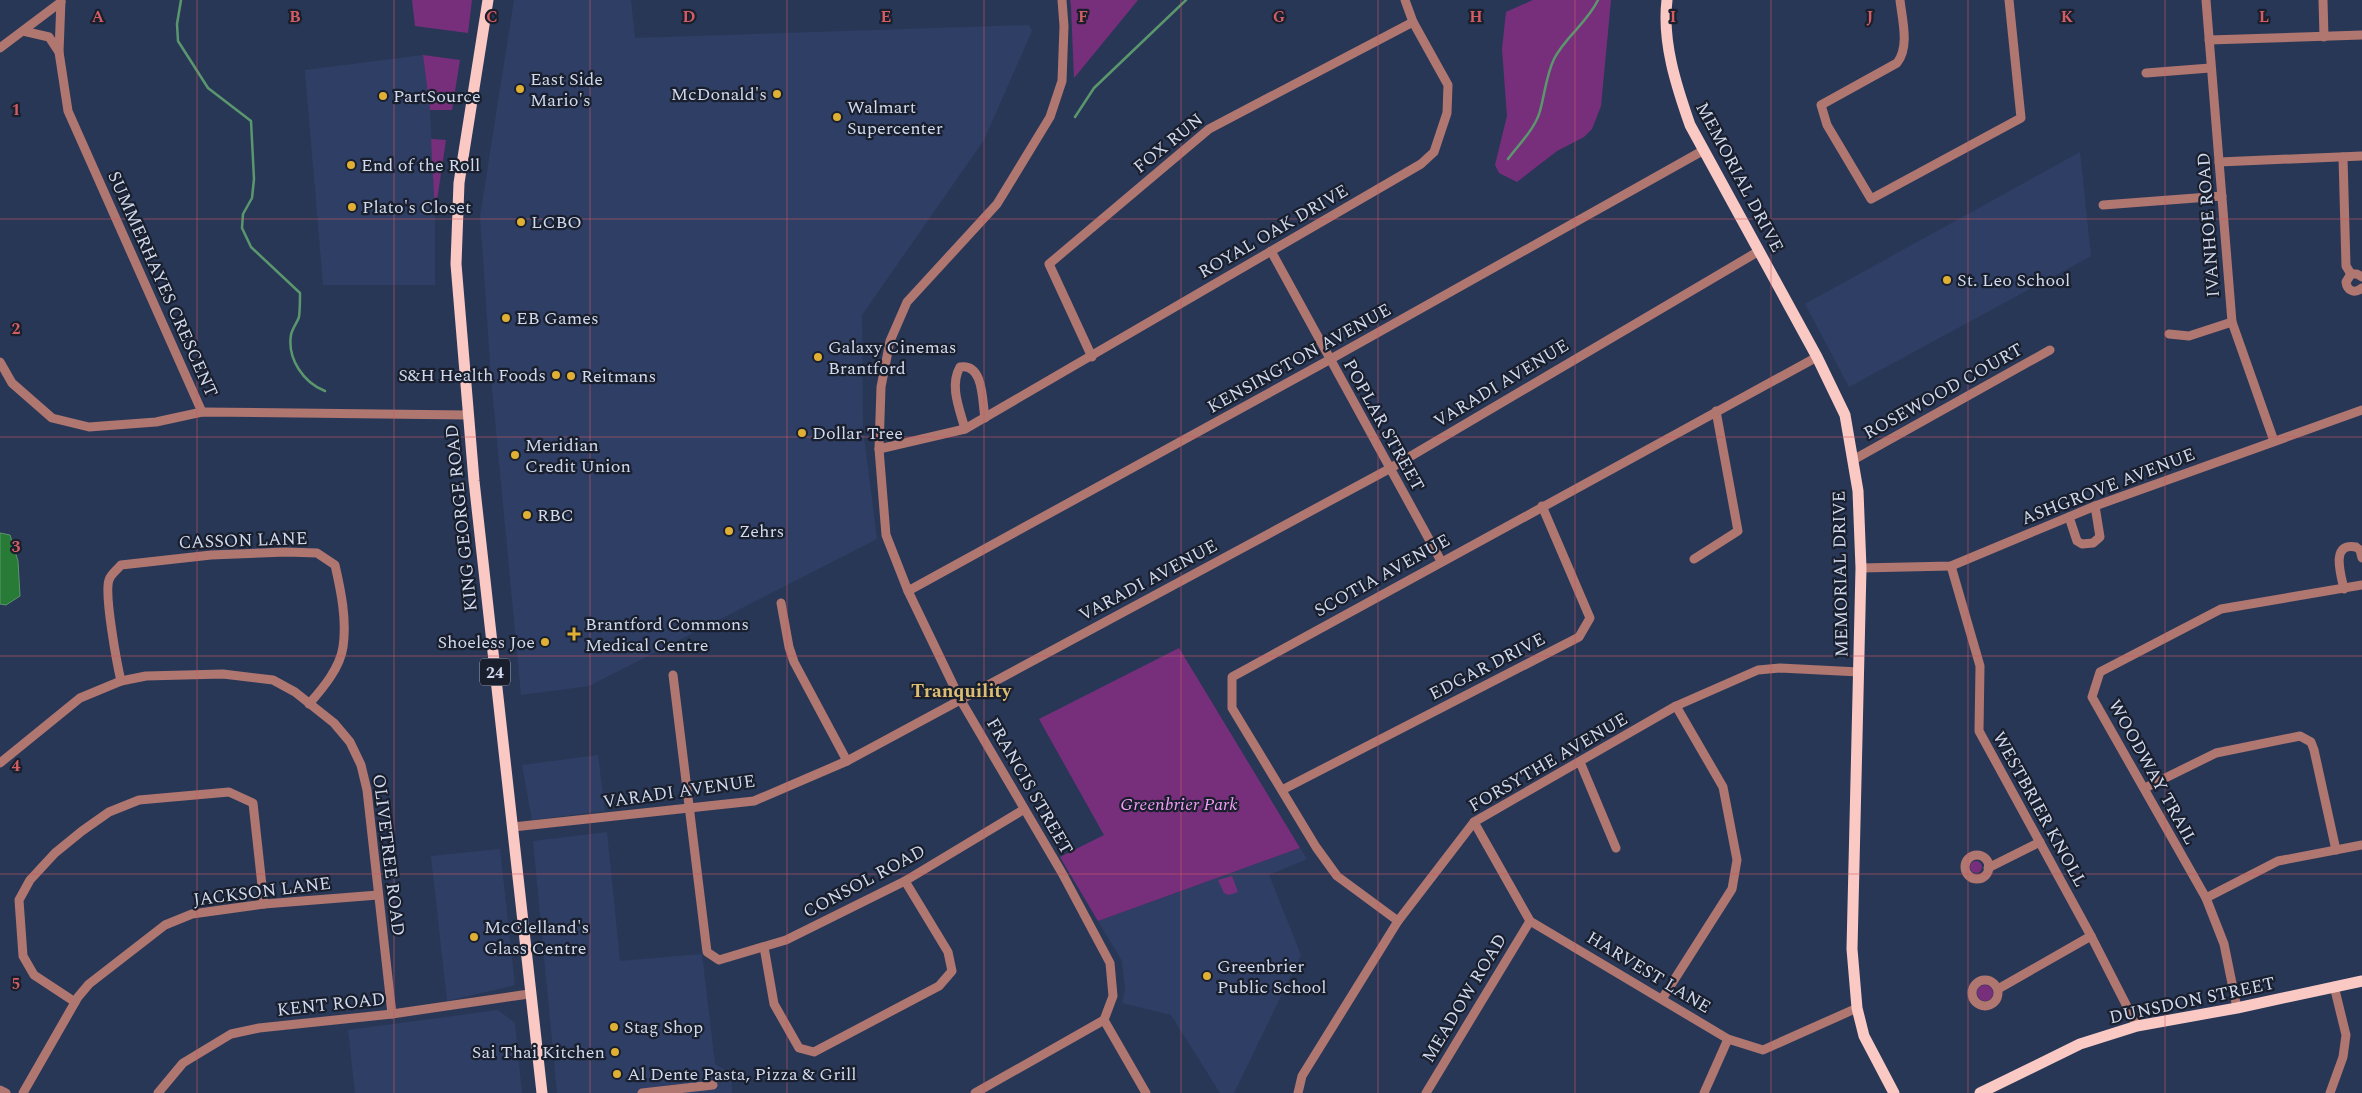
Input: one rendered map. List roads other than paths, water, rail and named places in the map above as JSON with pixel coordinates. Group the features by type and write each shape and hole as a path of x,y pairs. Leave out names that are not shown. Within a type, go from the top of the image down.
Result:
{"main road":[{"name":"KING GEORGE ROAD","path":"488,0 459,183 456,264 467,414 542,1093"},
{"name":"MEMORIAL DRIVE","path":"1667,0 1667,40 1678,92 1690,125 1816,357 1845,415 1858,491 1861,568 1852,949 1857,1008 1864,1036 1894,1093"},
{"name":"DUNSDON STREET","path":"1980,1093 1994,1090 2080,1044 2137,1026 2238,1008 2362,981"}],"street":[{"name":"FRANCIS STREET","path":"1062,0 1064,26 1062,81 1050,117 997,204 907,302 890,341 881,387 879,449 886,535 908,591 960,699 1023,810 1062,873 1110,963 1113,996 1104,1020"},
{"name":"ROYAL OAK DRIVE","path":"879,449 965,429 1092,357 1421,164 1434,152 1447,113 1448,85 1414,22 1405,0"},
{"path":"1900,0 1904,42 1902,58 1897,64 1822,105 1827,125 1872,199 2021,118 2009,0"},
{"name":"IVANHOE ROAD","path":"2206,0 2232,322 2274,441"},
{"path":"2323,0 2324,37"},
{"name":"SUMMERHAYES CRESCENT","path":"61,1 59,52 68,111 202,412 467,414"},
{"path":"0,48 61,1"},
{"name":"FOX RUN","path":"1092,357 1048,264 1209,129 1414,22"},
{"path":"23,31 49,37 59,52"},
{"path":"2209,40 2362,36"},
{"path":"2146,73 2210,68"},
{"name":"KENSINGTON AVENUE","path":"908,591 1329,360 1704,150"},
{"path":"2220,162 2362,156"},
{"path":"2343,157 2346,266 2351,274"},
{"path":"2103,205 2222,196"},
{"name":"POPLAR STREET","path":"1270,251 1441,561"},
{"name":"VARADI AVENUE","path":"513,827 754,801 847,761 1389,469 1759,251"},
{"path":"2351,274 2362,276"},
{"path":"2351,274 2346,282 2347,287 2355,292 2362,288"},
{"path":"2169,334 2189,336 2232,322"},
{"name":"ROSEWOOD COURT","path":"1853,460 2050,350"},
{"name":"SCOTIA AVENUE","path":"1398,921 1337,876 1316,847 1232,708 1232,677 1816,357"},
{"path":"0,362 12,383 52,418 89,427 156,422 202,412"},
{"path":"965,429 955,389 955,376 960,367 968,366 974,369 979,378 985,418"},
{"name":"ASHGROVE AVENUE","path":"1861,568 1951,566 2095,506 2362,410"},
{"path":"1694,559 1738,531 1716,411"},
{"name":"EDGAR DRIVE","path":"1282,790 1579,637 1590,618 1542,506"},
{"path":"2069,517 2077,541 2082,544 2093,543 2100,537 2095,506"},
{"path":"2344,589 2338,558 2340,552 2343,548 2356,547 2360,550 2362,558"},
{"name":"CASSON LANE","path":"121,681 116,660 109,607 109,580 121,565 249,553 317,553 335,565 341,599 343,648 333,673 310,704"},
{"name":"WESTBRIER KNOLL","path":"1951,566 1980,666 1979,731 2092,936 2137,1026"},
{"name":"WOODWAY TRAIL","path":"2238,1008 2224,944 2206,898 2092,697 2100,672 2221,609 2362,585"},
{"path":"781,603 794,662 847,761"},
{"name":"FORSYTHE AVENUE","path":"1298,1093 1302,1076 1398,921 1474,822 1676,706 1758,670 1780,668 1859,672"},
{"name":"OLIVETREE ROAD","path":"0,763 80,698 121,681 146,676 223,674 273,680 295,692 334,723 350,742 360,765 367,790 392,1014"},
{"path":"673,675 688,809"},
{"path":"1662,999 1732,889 1737,860 1723,787 1676,706"},
{"path":"2145,788 2216,753 2300,736 2311,742 2314,750 2336,850"},
{"path":"1580,762 1616,848"},
{"path":"75,1002 34,975 22,956 19,900 30,880 55,853 109,812 138,800 229,792 253,803 264,904"},
{"name":"CONSOL ROAD","path":"688,809 707,952 711,957 719,960 786,940 905,881 1023,810"},
{"name":"HARVEST LANE","path":"1474,822 1530,920 1728,1039 1762,1050 1857,1008"},
{"path":"1988,868 2040,842"},
{"path":"2206,898 2278,862 2362,845"},
{"path":"764,947 774,1004 799,1048 814,1052 834,1044 939,986 952,971 948,952 905,881"},
{"name":"JACKSON LANE","path":"23,1093 75,1002 90,984 165,925 192,914 264,904 378,895"},
{"name":"MEADOW ROAD","path":"1426,1093 1530,920"},
{"path":"1998,989 2092,936"},
{"path":"2330,1093 2343,1057 2346,1035 2334,986"},
{"name":"KENT ROAD","path":"158,1093 183,1064 231,1034 259,1028 392,1014 530,994"},
{"path":"974,1093 1104,1020 1146,1093"},
{"path":"1704,1093 1728,1039"},
{"path":"642,1093 714,1085"},
{"path":"0,1090 6,1093"}],"waterway":[{"path":"181,0 177,24 178,41 208,88 251,121 254,179 252,198 243,214 242,228 251,247 300,293 299,317 292,330 290,344 294,361 310,382 325,391"},
{"path":"1075,117 1094,88 1186,0"},
{"path":"1508,159 1538,118 1554,59 1588,16 1598,0"}],"place":[{"name":"East Side Mario's","path":"520,89"},
{"name":"McDonald's","path":"777,94"},
{"name":"PartSource","path":"383,96"},
{"name":"Walmart Supercenter","path":"837,117"},
{"name":"End of the Roll","path":"351,165"},
{"name":"Plato's Closet","path":"352,207"},
{"name":"LCBO","path":"521,222"},
{"name":"St. Leo School","path":"1947,280"},
{"name":"EB Games","path":"506,318"},
{"name":"Galaxy Cinemas Brantford","path":"818,357"},
{"name":"S&H Health Foods","path":"556,375"},
{"name":"Reitmans","path":"571,376"},
{"name":"Dollar Tree","path":"802,433"},
{"name":"Meridian Credit Union","path":"515,455"},
{"name":"RBC","path":"527,515"},
{"name":"Zehrs","path":"729,531"},
{"name":"Brantford Commons Medical Centre","path":"574,634"},
{"name":"Shoeless Joe","path":"545,642"},
{"name":"McClelland's Glass Centre","path":"474,937"},
{"name":"Greenbrier Public School","path":"1207,976"},
{"name":"Stag Shop","path":"614,1027"},
{"name":"Sai Thai Kitchen","path":"615,1052"},
{"name":"Al Dente Pasta, Pizza & Grill","path":"617,1074"}],"district":[{"name":"Tranquility","path":"961,690"}],"park label":[{"name":"Greenbrier Park","path":"1179,804"}]}
